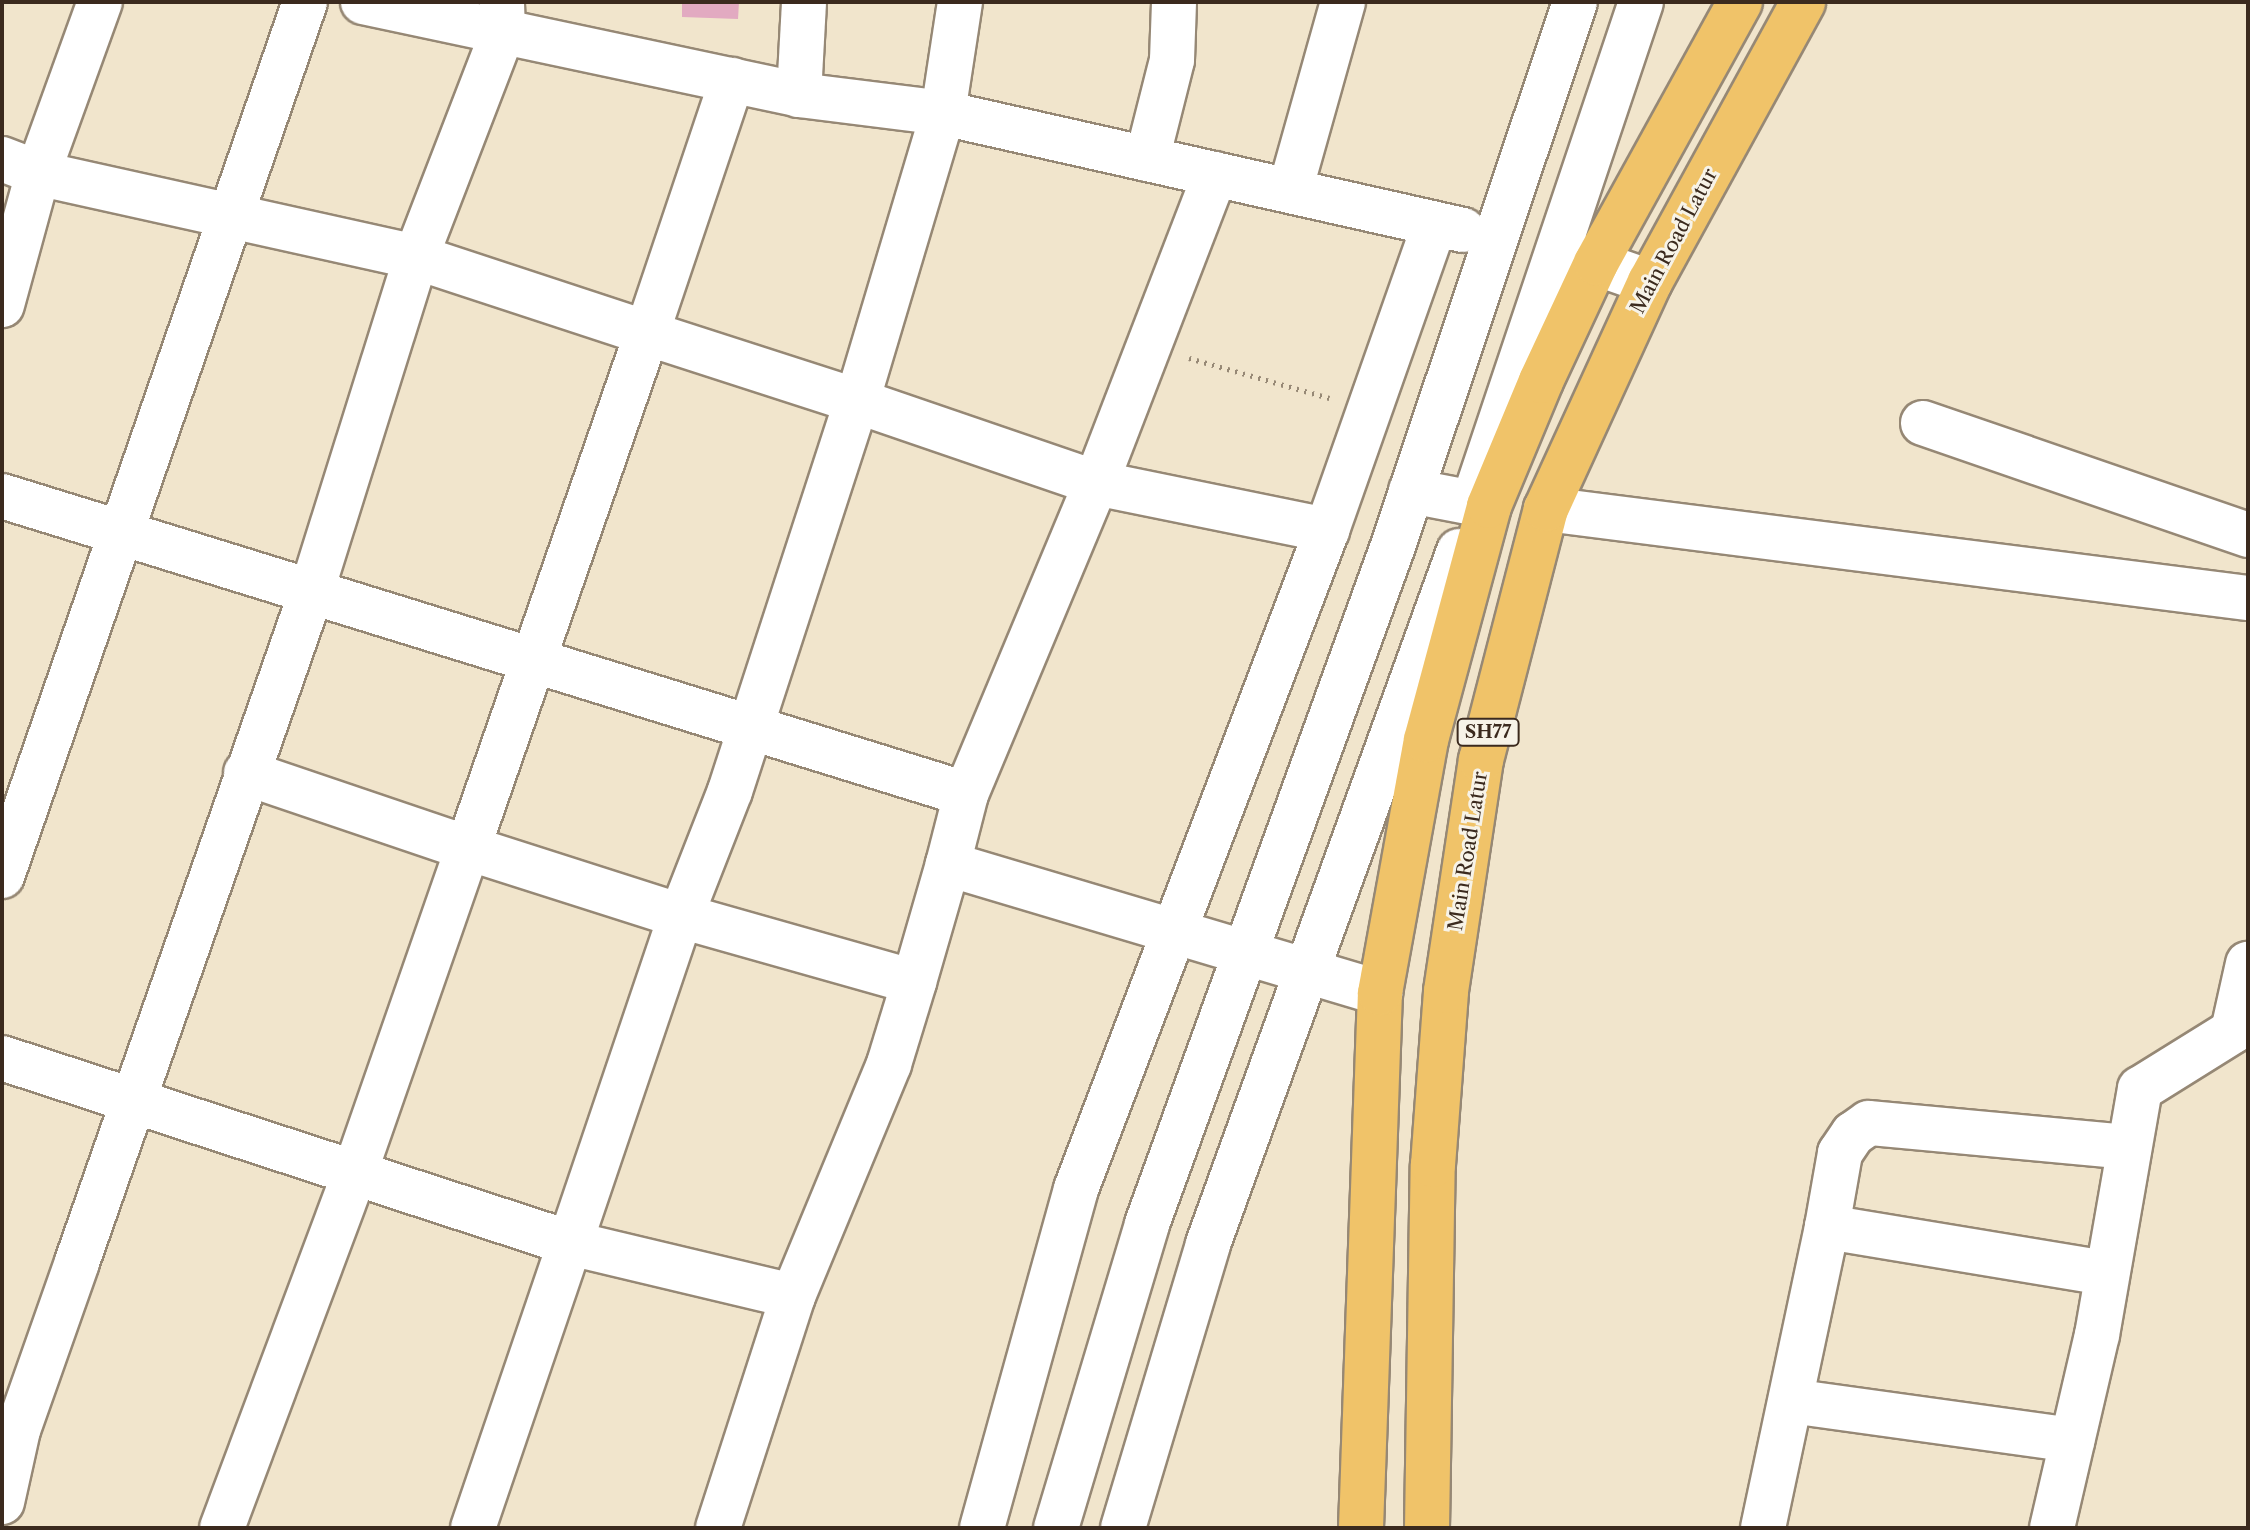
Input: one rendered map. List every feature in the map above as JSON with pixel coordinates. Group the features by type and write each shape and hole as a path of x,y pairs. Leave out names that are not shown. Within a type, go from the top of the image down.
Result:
{"main road":[{"name":"SH77","path":"1361,1528 1380,993 1426,740 1481,505 1576,257 1740,2"},
{"name":"Main Road Latur","path":"1427,1528 1433,1165 1446,991 1481,760 1546,509 1650,282 1803,2"}],"street":[{"path":"2,305 20,166 100,2"},
{"path":"2,876 305,2"},
{"path":"363,2 503,17 732,80 799,95 943,113 1215,174 1291,187 1576,257 1650,282"},
{"path":"799,95 804,2"},
{"path":"473,1528 681,916 750,728 857,401 943,113 960,2"},
{"path":"1147,159 1172,60 1174,2"},
{"path":"1291,187 1343,2"},
{"path":"1056,1528 1147,1224 1411,491 1575,2"},
{"path":"1576,257 1641,2"},
{"path":"2,1502 10,1428 132,1100 311,593 416,257 503,17"},
{"path":"222,1528 355,1172 534,663 732,80"},
{"path":"20,166 230,217 416,257 857,401 1096,483 1327,530"},
{"path":"718,1528 793,1296 889,1064 966,794 1096,483 1145,346 1215,174"},
{"path":"982,1528 1076,1189 1171,930 1327,530 1435,224"},
{"path":"1923,423 2248,535"},
{"path":"1123,1528 1208,1244 1481,505 1411,491"},
{"path":"2,496 534,663 966,794"},
{"path":"1546,509 2248,598"},
{"path":"246,773 681,916 914,982"},
{"path":"948,864 1380,993"},
{"path":"2052,1528 2106,1273 2140,1089 2233,1031 2248,964"},
{"path":"2,1058 570,1243 793,1296"},
{"path":"1763,1528 1840,1153 1853,1134 1869,1123 2129,1147"},
{"path":"1827,1227 2106,1273"},
{"path":"1791,1401 2072,1440"}],"path":[{"path":"1145,346 1370,409"}],"building":[{"path":"682,2 739,2 738,19 682,17"}]}
